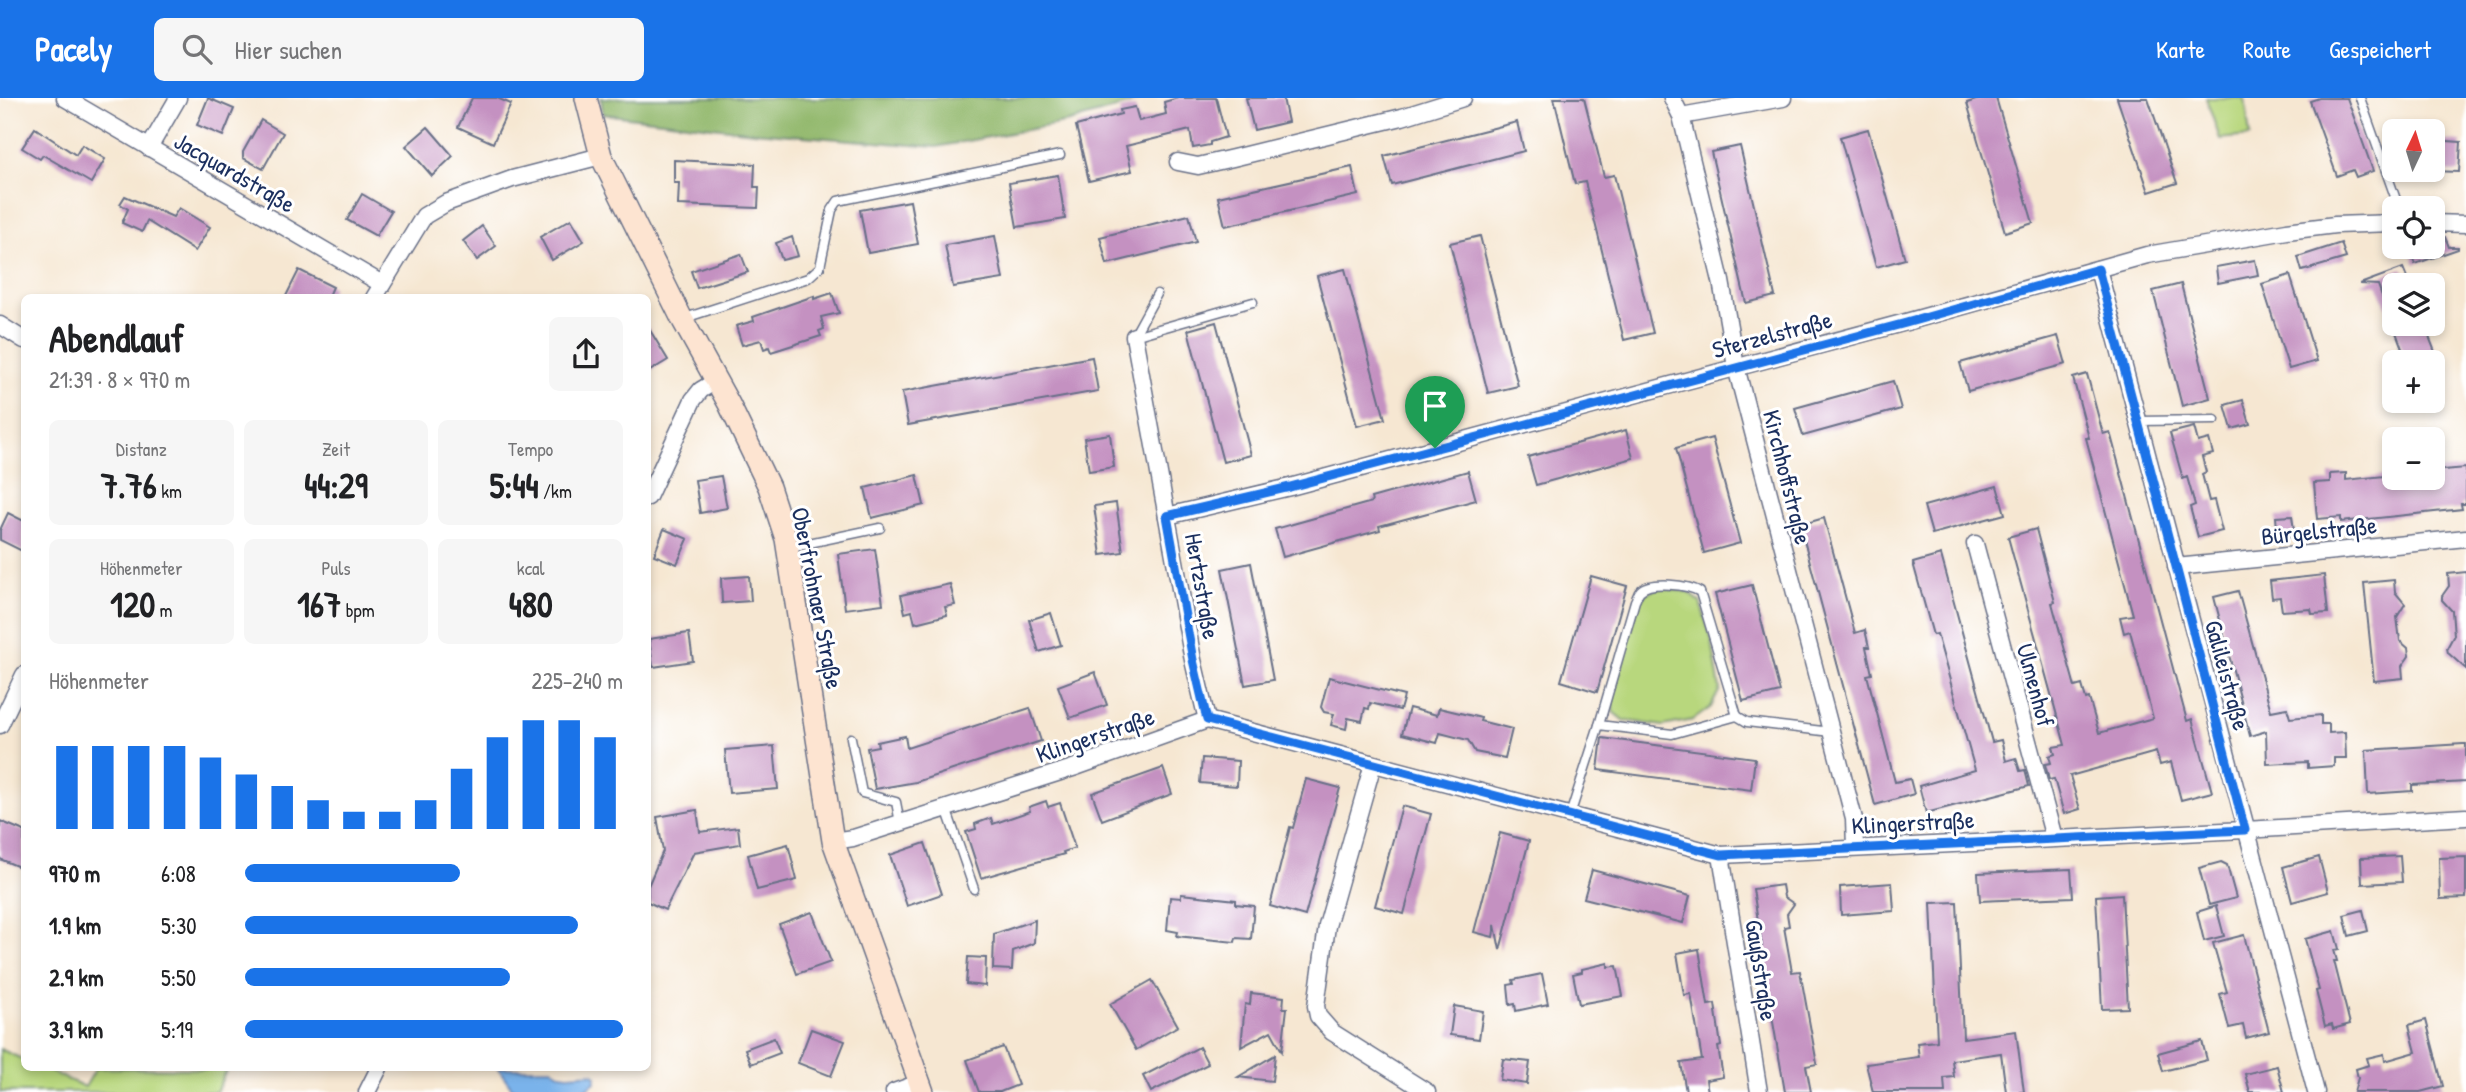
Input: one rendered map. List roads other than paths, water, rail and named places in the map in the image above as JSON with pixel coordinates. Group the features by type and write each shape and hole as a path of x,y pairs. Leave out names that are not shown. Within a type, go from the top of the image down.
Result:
{"main road":[{"name":"Oberfrohnaer Straße","path":"586,98 601,156 769,487 787,547 833,841 921,1087"}],"street":[{"name":"Jacquardstraße","path":"65,98 378,290"},
{"path":"149,148 178,98"},
{"path":"1178,162 1198,166 1402,117 1462,98"},
{"name":"Kirchhoffstraße","path":"1672,98 1681,116 1721,281 1736,367 1854,819 1854,848"},
{"path":"1681,116 1783,98"},
{"path":"378,290 425,216 446,203 512,179 601,156"},
{"name":"Sterzelstraße","path":"1167,516 1302,484 2147,255 2208,243 2335,225 2382,223"},
{"path":"2445,223 2466,224"},
{"name":"Galileistraße","path":"2098,269 2316,1092"},
{"path":"0,325 21,338"},
{"name":"Hertzstraße","path":"1134,336 1193,660 1207,720"},
{"path":"651,491 693,400 701,390 716,381"},
{"name":"Bürgelstraße","path":"2176,567 2466,538"},
{"name":"Ulmenhof","path":"1975,544 2054,838"},
{"path":"0,725 21,681"},
{"name":"Klingerstraße","path":"833,841 853,838 1073,768 1207,720 1721,855 2466,817"},
{"path":"1373,764 1327,926 1316,1006 1318,1016 1332,1032 1427,1092"},
{"name":"Gaußstraße","path":"1721,855 1759,1092"},
{"path":"367,1092 378,1071"},
{"path":"894,1092 921,1087"}],"lane":[{"path":"2360,98 2395,196"},
{"path":"682,319 808,278 820,267 832,210 838,201 1059,155"},
{"path":"1134,336 1157,294"},
{"path":"1134,336 1253,302"},
{"path":"2138,421 2215,420"},
{"path":"787,547 880,528"},
{"path":"1570,815 1640,590 1649,586 1685,586 1700,592 1737,716"},
{"path":"1599,725 1672,734 1737,716 1748,722 1831,732"},
{"path":"851,737 862,793 896,802 900,822"},
{"path":"946,808 974,889"}],"water":[{"path":"500,1071 556,1071 568,1075 592,1073 596,1076 595,1082 582,1092 523,1092 512,1088"}]}
